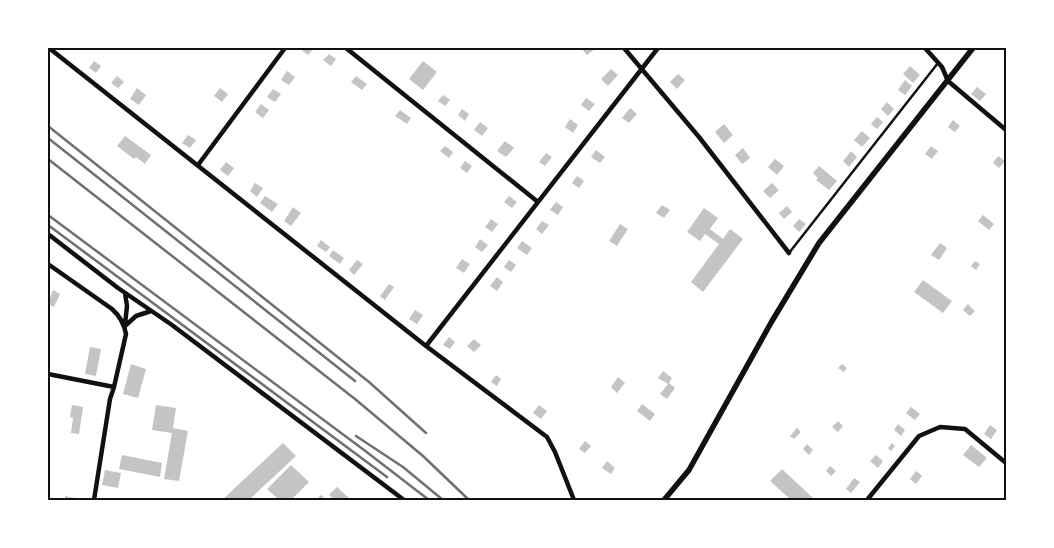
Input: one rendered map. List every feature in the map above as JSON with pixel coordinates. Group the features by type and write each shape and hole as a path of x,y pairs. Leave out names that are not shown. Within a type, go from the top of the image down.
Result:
{"street":[{"path":"49,48 426,346 547,438 555,452 574,500"},
{"path":"198,165 285,48"},
{"path":"346,48 538,202"},
{"path":"624,48 699,137 789,253"},
{"path":"426,346 658,48"},
{"path":"925,48 942,67 948,81 1006,130"},
{"path":"664,500 689,470 772,321 819,243 973,48"},
{"path":"48,234 404,500"},
{"path":"48,264 112,309 120,316 125,326"},
{"path":"94,500 110,399 126,334 127,306 125,293"},
{"path":"125,326 136,316 151,311"},
{"path":"48,374 114,387"},
{"path":"867,500 919,436 940,427 965,429 1006,463"}],"lane":[{"path":"789,253 938,63"}],"building":[{"path":"314,48 308,55 300,49"},
{"path":"596,48 587,55 582,49"},
{"path":"329,54 336,59 331,66 323,60"},
{"path":"94,61 101,66 96,73 89,68"},
{"path":"423,61 437,72 423,90 409,79"},
{"path":"910,66 920,75 913,83 903,74"},
{"path":"611,69 618,75 608,86 601,79"},
{"path":"287,71 295,77 289,85 281,80"},
{"path":"678,74 685,80 677,89 670,82"},
{"path":"117,76 124,82 118,88 111,83"},
{"path":"356,76 367,84 362,90 351,82"},
{"path":"905,80 912,86 905,95 898,90"},
{"path":"977,87 986,94 980,101 971,94"},
{"path":"137,88 146,95 139,105 130,99"},
{"path":"220,88 228,94 222,102 214,96"},
{"path":"273,89 281,94 275,102 267,97"},
{"path":"443,95 450,100 445,106 438,101"},
{"path":"586,98 595,104 589,111 581,105"},
{"path":"887,102 894,109 888,116 881,109"},
{"path":"261,104 269,110 263,118 255,112"},
{"path":"630,108 637,114 629,123 622,118"},
{"path":"462,109 469,114 465,121 458,115"},
{"path":"400,110 411,118 407,124 395,116"},
{"path":"877,117 883,122 877,129 871,124"},
{"path":"570,119 578,125 573,133 565,127"},
{"path":"953,120 960,126 955,132 948,127"},
{"path":"480,122 488,128 482,136 474,130"},
{"path":"724,124 733,135 724,143 715,132"},
{"path":"862,131 870,138 862,147 854,140"},
{"path":"188,135 196,140 190,148 182,143"},
{"path":"125,136 151,155 145,164 136,157 134,159 117,146"},
{"path":"505,141 514,148 506,157 497,151"},
{"path":"445,146 453,152 449,158 440,151"},
{"path":"931,146 938,151 932,159 925,154"},
{"path":"743,148 750,158 742,164 735,155"},
{"path":"596,150 605,157 600,163 591,157"},
{"path":"851,151 857,157 849,167 843,161"},
{"path":"546,153 552,157 545,166 539,162"},
{"path":"998,156 1005,161 999,168 993,163"},
{"path":"775,159 784,166 777,175 768,167"},
{"path":"465,161 472,166 467,173 460,168"},
{"path":"226,162 234,168 228,176 220,170"},
{"path":"819,166 837,181 829,190 816,180 818,178 813,173"},
{"path":"577,176 584,181 579,188 572,183"},
{"path":"255,183 263,188 257,197 250,191"},
{"path":"772,183 779,190 770,198 763,191"},
{"path":"265,196 278,204 272,212 260,203"},
{"path":"509,196 517,202 512,208 504,202"},
{"path":"556,202 563,207 558,215 550,210"},
{"path":"662,205 670,210 664,218 656,213"},
{"path":"787,206 792,212 784,219 779,213"},
{"path":"293,207 301,213 291,226 284,221"},
{"path":"704,208 718,218 710,229 723,239 730,229 743,239 703,292 691,282 719,244 705,234 700,241 687,232"},
{"path":"983,215 994,224 989,230 978,221"},
{"path":"491,219 498,224 492,232 485,227"},
{"path":"799,219 806,224 799,232 793,226"},
{"path":"542,221 549,225 542,234 536,229"},
{"path":"620,224 628,229 617,246 609,241"},
{"path":"480,239 488,245 482,252 475,247"},
{"path":"321,240 330,247 326,252 317,246"},
{"path":"522,241 532,248 527,255 517,248"},
{"path":"940,243 947,248 939,260 931,255"},
{"path":"333,250 344,258 340,264 329,256"},
{"path":"462,259 470,264 464,273 456,268"},
{"path":"357,260 363,264 354,275 349,270"},
{"path":"509,260 516,265 511,272 504,267"},
{"path":"975,261 980,264 976,270 971,266"},
{"path":"497,277 503,282 497,291 490,286"},
{"path":"923,280 952,301 943,313 914,292"},
{"path":"389,284 394,287 385,300 380,296"},
{"path":"53,290 60,294 54,307 48,304"},
{"path":"968,304 975,311 970,316 963,310"},
{"path":"415,310 423,315 417,324 409,319"},
{"path":"449,337 455,342 450,349 443,345"},
{"path":"474,339 481,345 474,352 467,346"},
{"path":"90,347 101,349 96,376 85,374"},
{"path":"131,364 146,369 138,398 123,394"},
{"path":"842,364 847,368 844,372 838,368"},
{"path":"663,371 672,378 669,383 675,388 667,399 660,394 668,384 658,378"},
{"path":"496,375 501,379 497,386 491,382"},
{"path":"618,377 625,383 617,393 611,387"},
{"path":"642,404 655,414 650,421 637,411"},
{"path":"72,405 83,407 79,434 71,433 73,418 70,417"},
{"path":"156,405 176,408 173,428 188,431 179,481 164,479 172,433 152,430"},
{"path":"539,405 547,411 541,419 533,413"},
{"path":"911,407 920,414 915,420 906,413"},
{"path":"838,421 843,426 838,432 832,427"},
{"path":"898,424 905,430 901,436 894,430"},
{"path":"990,425 997,430 991,439 984,434"},
{"path":"797,428 801,432 794,439 790,436"},
{"path":"585,441 591,446 585,453 579,449"},
{"path":"283,443 296,456 249,500 222,500"},
{"path":"892,443 895,446 891,451 888,448"},
{"path":"807,444 813,450 809,455 803,449"},
{"path":"971,445 987,458 979,467 963,455"},
{"path":"122,455 162,463 160,477 119,469"},
{"path":"876,455 883,461 878,468 870,461"},
{"path":"607,461 615,468 611,474 602,468"},
{"path":"291,465 309,482 291,500 279,500 267,489"},
{"path":"830,466 836,471 831,476 826,471"},
{"path":"782,469 814,499 791,500 770,481"},
{"path":"105,470 121,473 118,488 102,485"},
{"path":"916,471 922,476 916,484 910,479"},
{"path":"854,478 860,482 851,493 846,489"},
{"path":"337,487 351,500 335,500 329,495"},
{"path":"321,495 327,500 316,500"},
{"path":"65,496 75,498 75,500 65,500"}],"railway":[{"path":"48,126 369,382 426,433"},
{"path":"48,138 355,381"},
{"path":"48,159 355,399 423,456 469,500"},
{"path":"48,215 429,500"},
{"path":"48,225 387,477"},
{"path":"356,436 403,467 443,500"}]}
